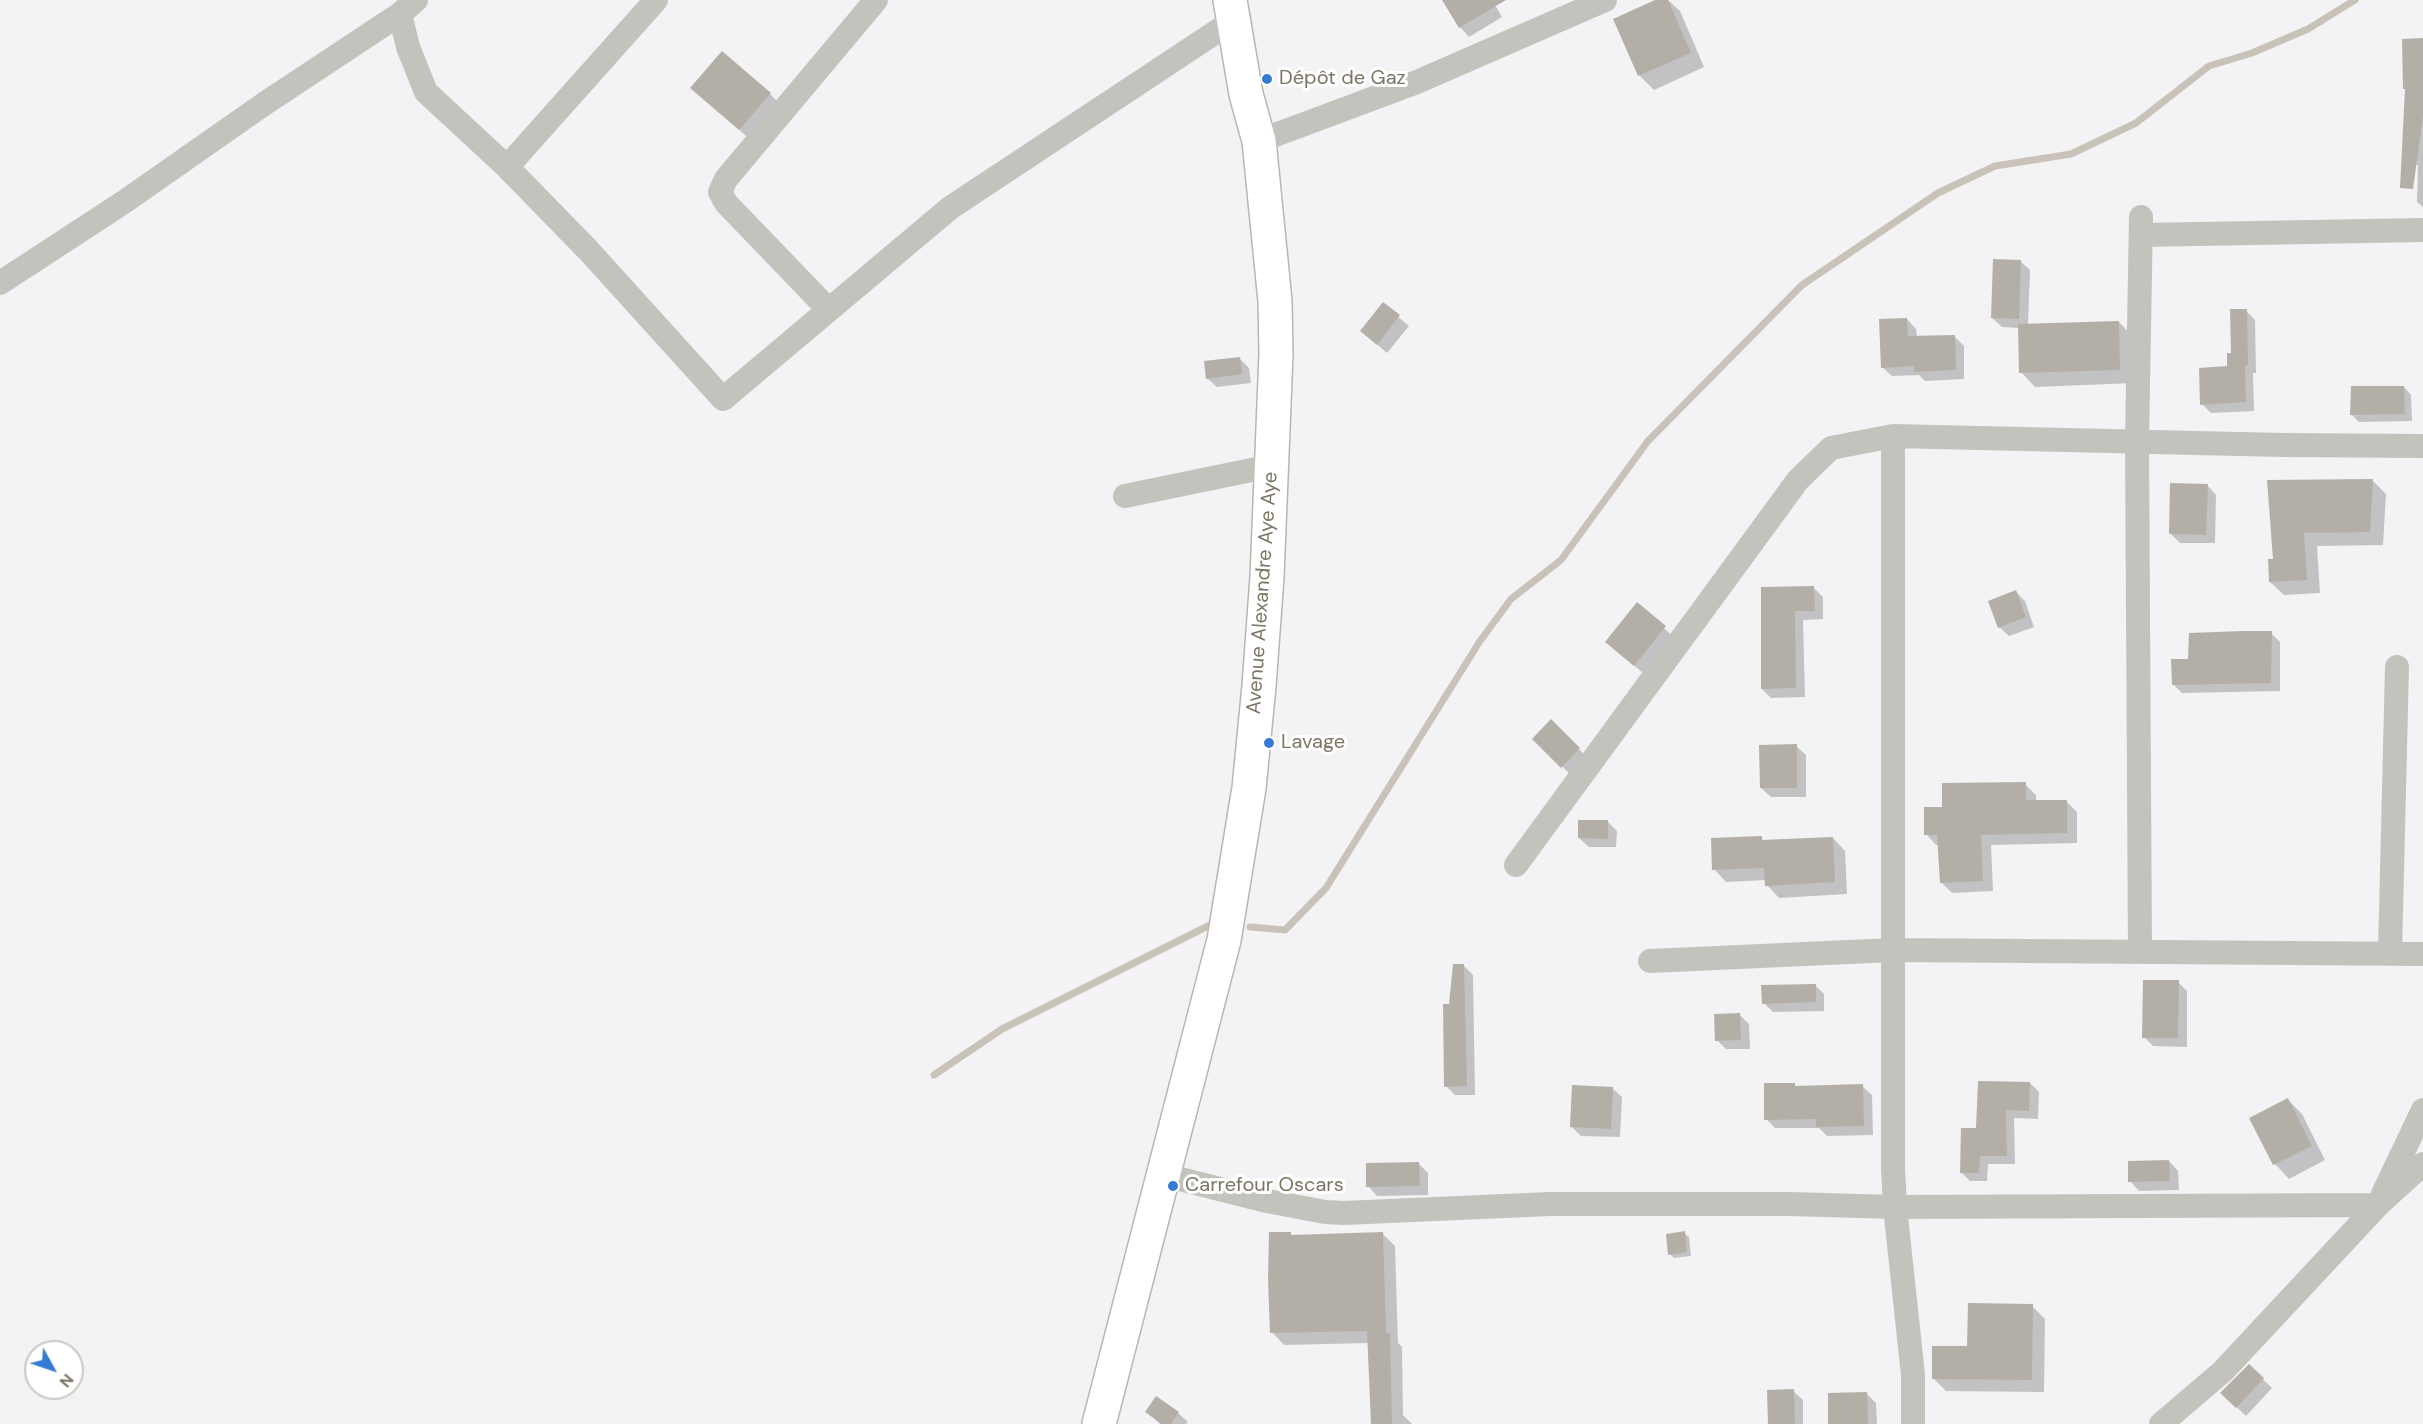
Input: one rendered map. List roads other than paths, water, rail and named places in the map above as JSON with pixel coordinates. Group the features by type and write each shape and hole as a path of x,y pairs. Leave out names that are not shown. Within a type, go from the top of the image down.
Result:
{"street":[{"path":"507,167 656,0"},
{"path":"828,309 726,202 720,192 726,179 876,0"},
{"path":"1259,141 1417,82 1605,0"},
{"path":"408,7 408,47 426,92 507,167 588,250 723,399 950,208 1232,10"},
{"path":"0,283 124,202 408,7"},
{"name":"Avenue Alexandre Aye Aye","path":"1099,1424 1224,940 1249,788 1267,578 1276,354 1275,301 1259,141 1246,94 1232,10"},
{"path":"2140,952 2137,442 2141,226 2423,230"},
{"path":"1893,436 1895,1207 1913,1376 1913,1424"},
{"path":"1516,865 1798,480 1831,448 1893,436 2423,446"},
{"path":"1125,496 1271,466"},
{"path":"2390,953 2397,667"},
{"path":"1650,961 1893,950 2423,954"},
{"path":"2378,1204 2423,1110"},
{"path":"2160,1424 2223,1371 2378,1204 2423,1164"},
{"path":"1164,1175 1267,1201 1335,1212 1550,1204 1790,1204 1895,1207 2378,1204"}],"waterway":[{"path":"1250,927 1285,930 1326,888 1480,641 1511,599 1561,560 1648,441 1802,285 1938,193 1995,166 2071,154 2136,123 2209,66 2252,53 2308,29 2355,0"},
{"path":"934,1075 1002,1029 1212,924"}],"place":[{"name":"Dépôt de Gaz","path":"1267,79"},
{"name":"Lavage","path":"1269,743"},
{"name":"Carrefour Oscars","path":"1173,1186"}]}
